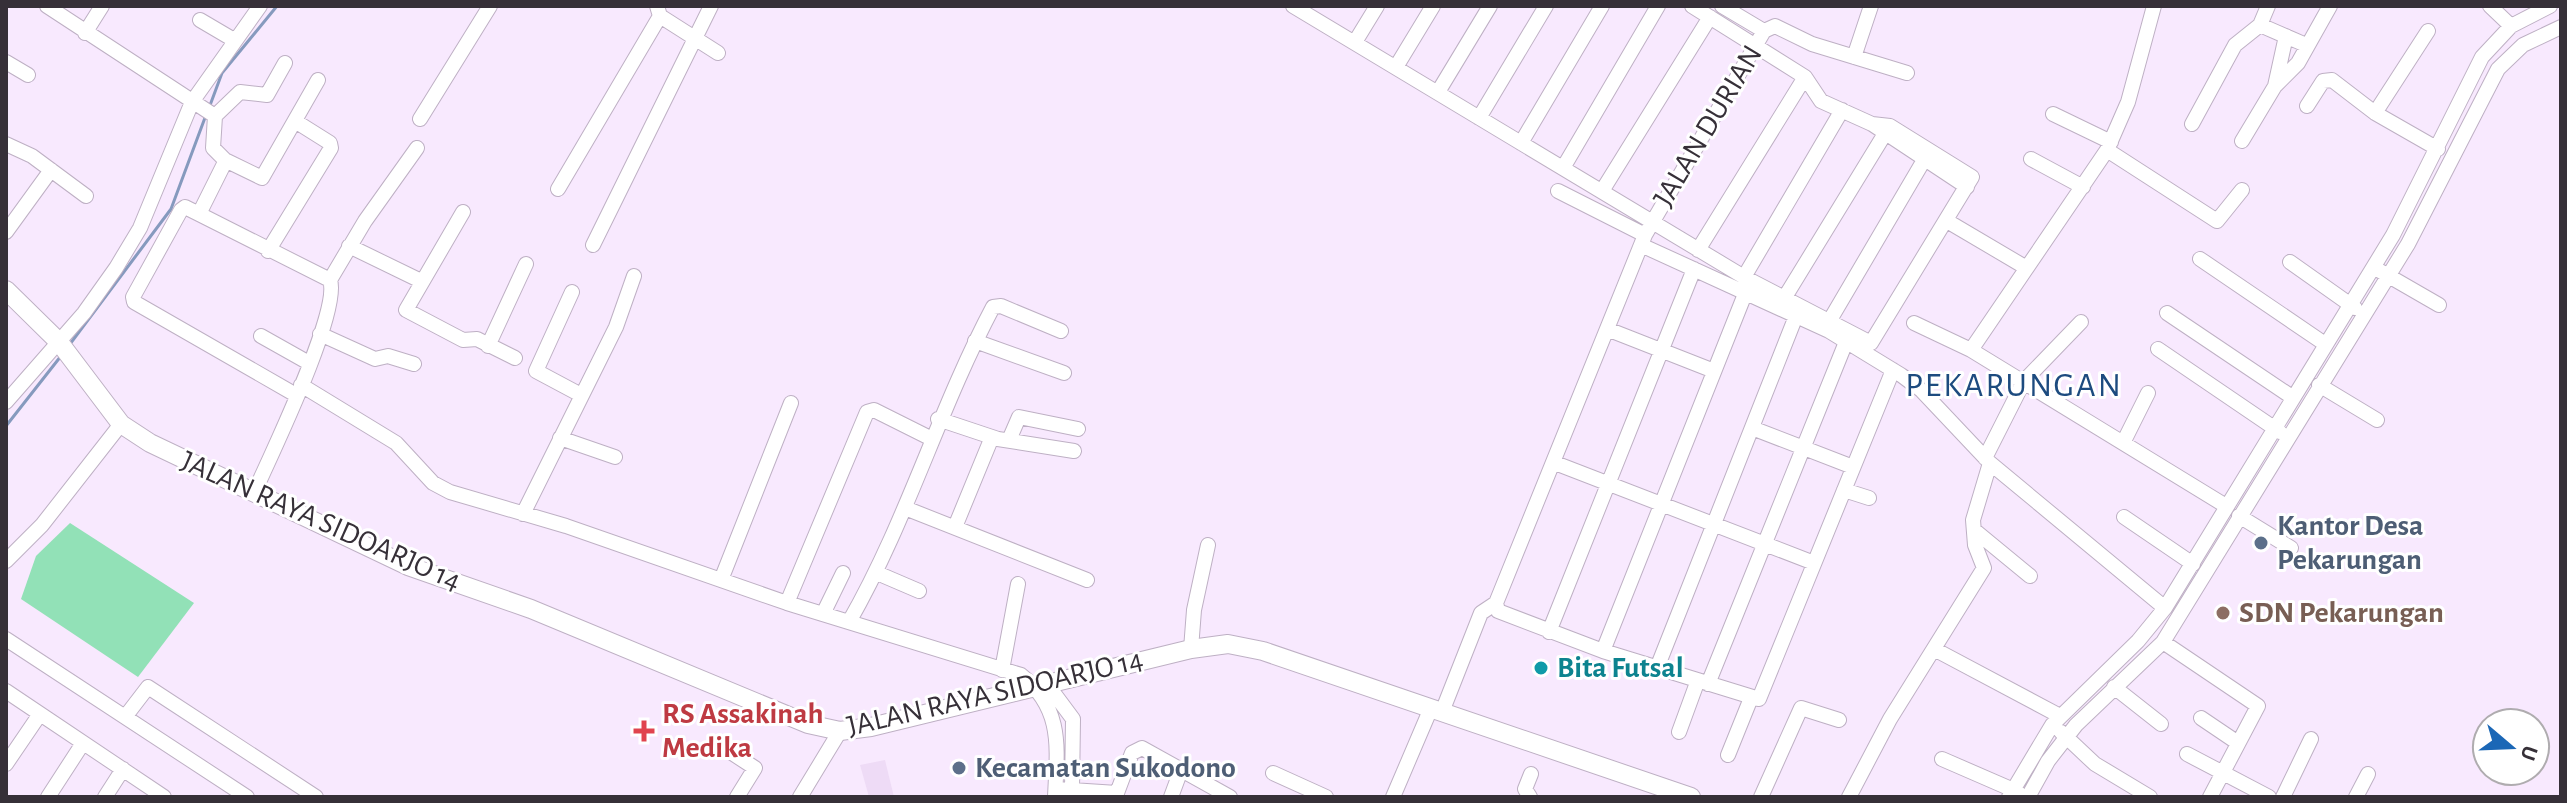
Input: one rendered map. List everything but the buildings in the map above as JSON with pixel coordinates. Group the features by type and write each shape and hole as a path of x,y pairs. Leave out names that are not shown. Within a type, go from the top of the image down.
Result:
{"main road":[{"name":"JALAN RAYA SIDOARJO 14","path":"6,290 61,344 121,424 150,443 408,566 531,609 790,719 840,731 871,727 1191,649 1228,644 1263,651 1691,797"}],"street":[{"path":"47,6 204,109 213,148 225,160 262,178 318,80"},
{"path":"85,33 102,6"},
{"path":"6,402 61,344 99,294 140,228 204,109 234,40 260,6"},
{"path":"420,119 490,6"},
{"path":"593,245 711,6"},
{"path":"1293,6 1744,277 1873,342 1967,187 1971,173 1821,101 1805,77 1722,6"},
{"path":"1316,20 1324,6"},
{"path":"1355,42 1377,6"},
{"path":"1396,67 1433,6"},
{"path":"1438,92 1490,6"},
{"path":"1479,118 1546,6"},
{"path":"1521,143 1602,6"},
{"path":"1563,168 1658,6"},
{"path":"1692,6 1760,38"},
{"path":"1854,57 1871,6"},
{"path":"1971,350 2109,146 2128,102 2154,6"},
{"path":"2192,124 2235,45 2260,25 2268,6"},
{"path":"2242,141 2275,86 2298,63 2330,6"},
{"path":"2490,6 2511,26"},
{"path":"558,189 658,11 718,53"},
{"path":"1602,191 1710,17"},
{"path":"200,20 234,40"},
{"path":"2060,728 2114,687 2163,642 2239,516 2281,433 2319,385 2358,309 2428,191 2478,86 2491,45 2511,26 2546,20"},
{"path":"2478,86 2546,20"},
{"path":"2260,25 2306,45"},
{"path":"1760,38 1775,26 1812,44 1907,73"},
{"path":"2375,113 2428,31"},
{"path":"2275,86 2286,36"},
{"name":"JALAN DURIAN","path":"1393,797 1481,613 1496,603 1652,221 1760,38"},
{"path":"6,62 28,75"},
{"path":"204,109 240,92 267,95 285,63"},
{"path":"1698,250 1805,77"},
{"path":"2307,106 2326,79 2375,113 2453,137"},
{"path":"1744,277 1842,110"},
{"path":"2053,114 2109,146 2217,221 2242,190"},
{"path":"268,251 331,148 330,143 295,121"},
{"path":"1882,129 1967,187"},
{"path":"1785,297 1882,129"},
{"path":"6,144 32,156 86,196"},
{"path":"254,493 320,334 332,294 330,280 349,246 417,148"},
{"path":"2031,159 2083,187"},
{"path":"199,214 225,160"},
{"path":"1830,320 1924,160"},
{"path":"6,232 51,170"},
{"path":"1558,191 1694,269 1796,316 1893,370 1921,390 1988,460 2165,608"},
{"path":"330,280 182,207 133,299 396,443 441,488 787,603 1021,675 1040,685 1073,719"},
{"path":"463,212 421,281 407,312 463,340 477,339 515,358"},
{"path":"1947,221 2025,267"},
{"path":"349,246 421,281"},
{"path":"2200,259 2325,344"},
{"path":"2290,262 2358,309"},
{"path":"488,346 526,264"},
{"path":"1549,632 1694,269"},
{"path":"2381,272 2439,305"},
{"path":"523,514 616,327 634,276"},
{"path":"572,292 536,371 581,395"},
{"path":"1603,651 1745,294"},
{"path":"849,622 877,573 938,419 996,305 1061,331"},
{"path":"2281,433 2292,397 2325,344 2358,309"},
{"path":"2167,313 2292,397"},
{"path":"1657,668 1796,316"},
{"path":"1849,797 1890,719 1984,568 1974,530 1974,509 1988,460 2024,381 2081,322"},
{"path":"1914,323 1971,350 2024,381 2226,506"},
{"path":"1607,329 1714,371"},
{"path":"320,334 375,359 391,356 414,364"},
{"path":"261,336 309,363"},
{"path":"975,341 1064,373"},
{"path":"1679,732 1763,545 1846,342"},
{"path":"2158,349 2281,433"},
{"path":"1496,603 1498,611 1549,632 1751,698 1761,697 1893,370"},
{"path":"2319,385 2377,420"},
{"path":"2123,443 2148,393"},
{"path":"721,580 791,403"},
{"path":"787,603 867,412 874,410 930,438"},
{"path":"1009,440 1019,417 1078,429"},
{"path":"938,419 992,437 1074,451"},
{"path":"6,561 42,525 121,424"},
{"path":"1752,428 1853,467"},
{"path":"955,527 992,437"},
{"path":"560,438 615,457"},
{"path":"1942,759 2020,794 2060,728 2165,608 2226,506 2267,457"},
{"path":"1555,463 1814,563"},
{"path":"1844,490 1869,498"},
{"path":"905,508 1087,580"},
{"path":"2239,516 2291,548"},
{"path":"2124,517 2193,564"},
{"path":"1974,530 2030,576"},
{"path":"1191,649 1194,610 1208,545"},
{"path":"823,614 843,573"},
{"path":"877,573 919,591"},
{"path":"1002,670 1018,584"},
{"path":"6,639 247,797"},
{"path":"2163,642 2258,704 2210,797"},
{"path":"1934,649 2060,728 2095,764 2150,797"},
{"path":"1040,685 1057,727 1072,790"},
{"path":"125,717 148,687 316,797"},
{"path":"2114,687 2161,724"},
{"path":"6,691 160,796"},
{"path":"1728,755 1751,698"},
{"path":"1761,797 1801,708 1839,720"},
{"path":"6,764 40,714"},
{"path":"2201,718 2238,743"},
{"path":"1057,727 1073,719"},
{"path":"1055,793 1065,770 1073,719"},
{"path":"800,797 840,731"},
{"path":"2283,797 2311,739"},
{"path":"48,797 83,743"},
{"path":"1055,793 1072,790 1116,795 1132,753 1139,748 1224,796"},
{"path":"732,753 755,768 737,797"},
{"path":"2187,754 2269,797"},
{"path":"105,797 123,769"},
{"path":"1171,797 1181,770"},
{"path":"1273,773 1326,797"},
{"path":"1530,797 1525,789 1531,774"},
{"path":"2356,797 2368,774"}],"shaded area":[{"path":"885,760 894,797 869,797 860,765"}],"green space":[{"path":"70,523 194,603 138,677 21,599 36,556"}],"waterway":[{"path":"209,108 222,73 277,6"},
{"path":"70,344 171,209 206,115"},
{"path":"6,426 61,356"}],"place":[{"name":"Kantor Desa Pekarungan","path":"2261,543"},
{"name":"SDN Pekarungan","path":"2223,613"},
{"name":"Bita Futsal","path":"1541,668"},
{"name":"RS Assakinah Medika","path":"644,731"},
{"name":"Kecamatan Sukodono","path":"959,768"}],"district":[{"name":"PEKARUNGAN","path":"2014,386"}]}
